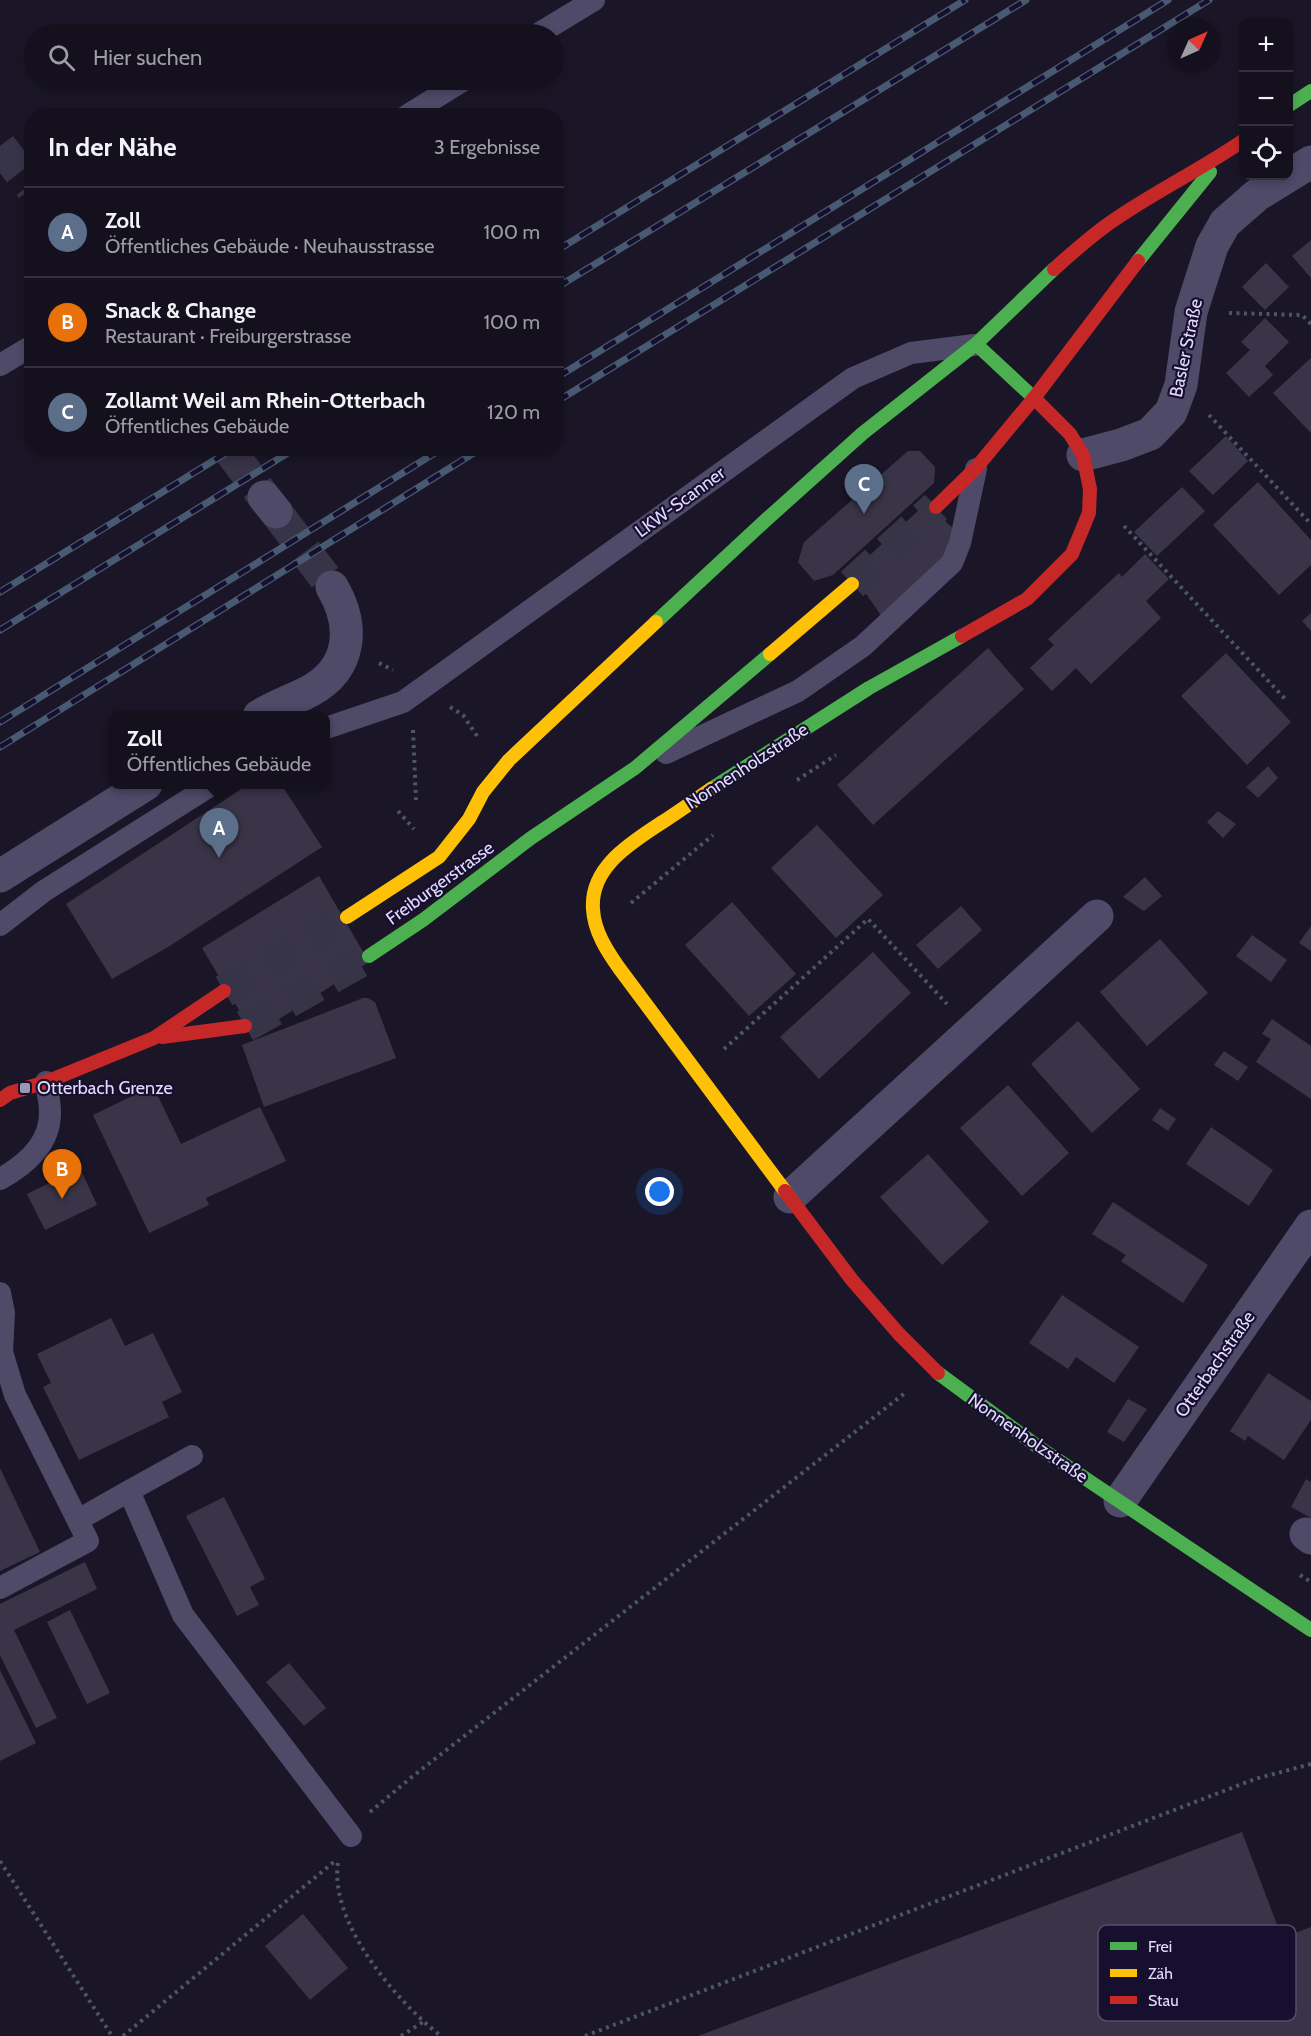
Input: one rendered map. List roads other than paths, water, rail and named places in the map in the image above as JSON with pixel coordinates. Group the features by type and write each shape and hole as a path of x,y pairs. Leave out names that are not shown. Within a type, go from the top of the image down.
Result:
{"main road":[{"path":"1293,103 1311,91"},
{"path":"936,507 976,468 1034,398 1167,223 1224,154 1239,144"},
{"name":"Freiburgerstrasse","path":"347,917 443,861 483,792 502,768 766,519 863,433 975,344 1069,255 1114,220 1224,154"},
{"name":"Nonnenholzstraße","path":"975,344 1070,434 1083,455 1090,489 1089,513 1072,554 1027,599 869,688 629,844 612,860 598,880 593,895 593,911 602,940 618,967 697,1074 852,1280 934,1370 1037,1446 1311,1630"},
{"name":"Freiburgerstrasse","path":"369,956 423,920 463,884 635,768 852,584"},
{"path":"3,1095 46,1082 154,1038 224,991"},
{"path":"154,1038 245,1026"}],"street":[{"name":"Basler Straße","path":"1083,455 1121,446 1150,435 1172,411 1181,385 1191,312 1212,246 1225,223 1257,195 1311,162"},
{"path":"269,711 311,691 325,680 342,658 346,647 345,613 332,587"},
{"path":"0,876 138,789"},
{"path":"790,1197 1097,916"},
{"name":"Otterbachstraße","path":"1120,1501 1311,1226"}],"lane":[{"path":"554,24 594,0"},
{"path":"419,108 448,90"},
{"name":"LKW-Scanner","path":"330,727 403,702 853,378 911,353 975,344"},
{"path":"0,365 24,351"},
{"path":"635,768 798,691 863,646 952,563 960,543 976,468"},
{"path":"0,925 44,891 203,789"},
{"path":"0,1179 30,1160 44,1141 49,1126 50,1111 46,1082"},
{"path":"0,1293 4,1313 1,1353 15,1395 88,1541 0,1588"},
{"path":"78,1520 192,1456"},
{"path":"129,1491 183,1615 351,1836"}],"tunnel":[{"path":"0,146 24,178"},
{"path":"234,456 264,497"},
{"path":"852,584 936,507"},
{"path":"276,512 332,587"},
{"path":"224,991 347,917"},
{"path":"245,1026 369,956"}],"railway":[{"path":"564,246 965,0"},
{"path":"564,283 1026,0"},
{"path":"564,373 1168,0"},
{"path":"564,397 1209,0"},
{"path":"0,592 221,456"},
{"path":"0,630 283,456"},
{"path":"0,722 430,456"},
{"path":"0,747 469,456"}],"place":[{"name":"Zollamt Weil am Rhein-Otterbach","path":"864,514"},
{"name":"Zoll","path":"219,858"},
{"name":"Otterbach Grenze","path":"25,1088"},
{"name":"Snack & Change","path":"62,1199"}]}
